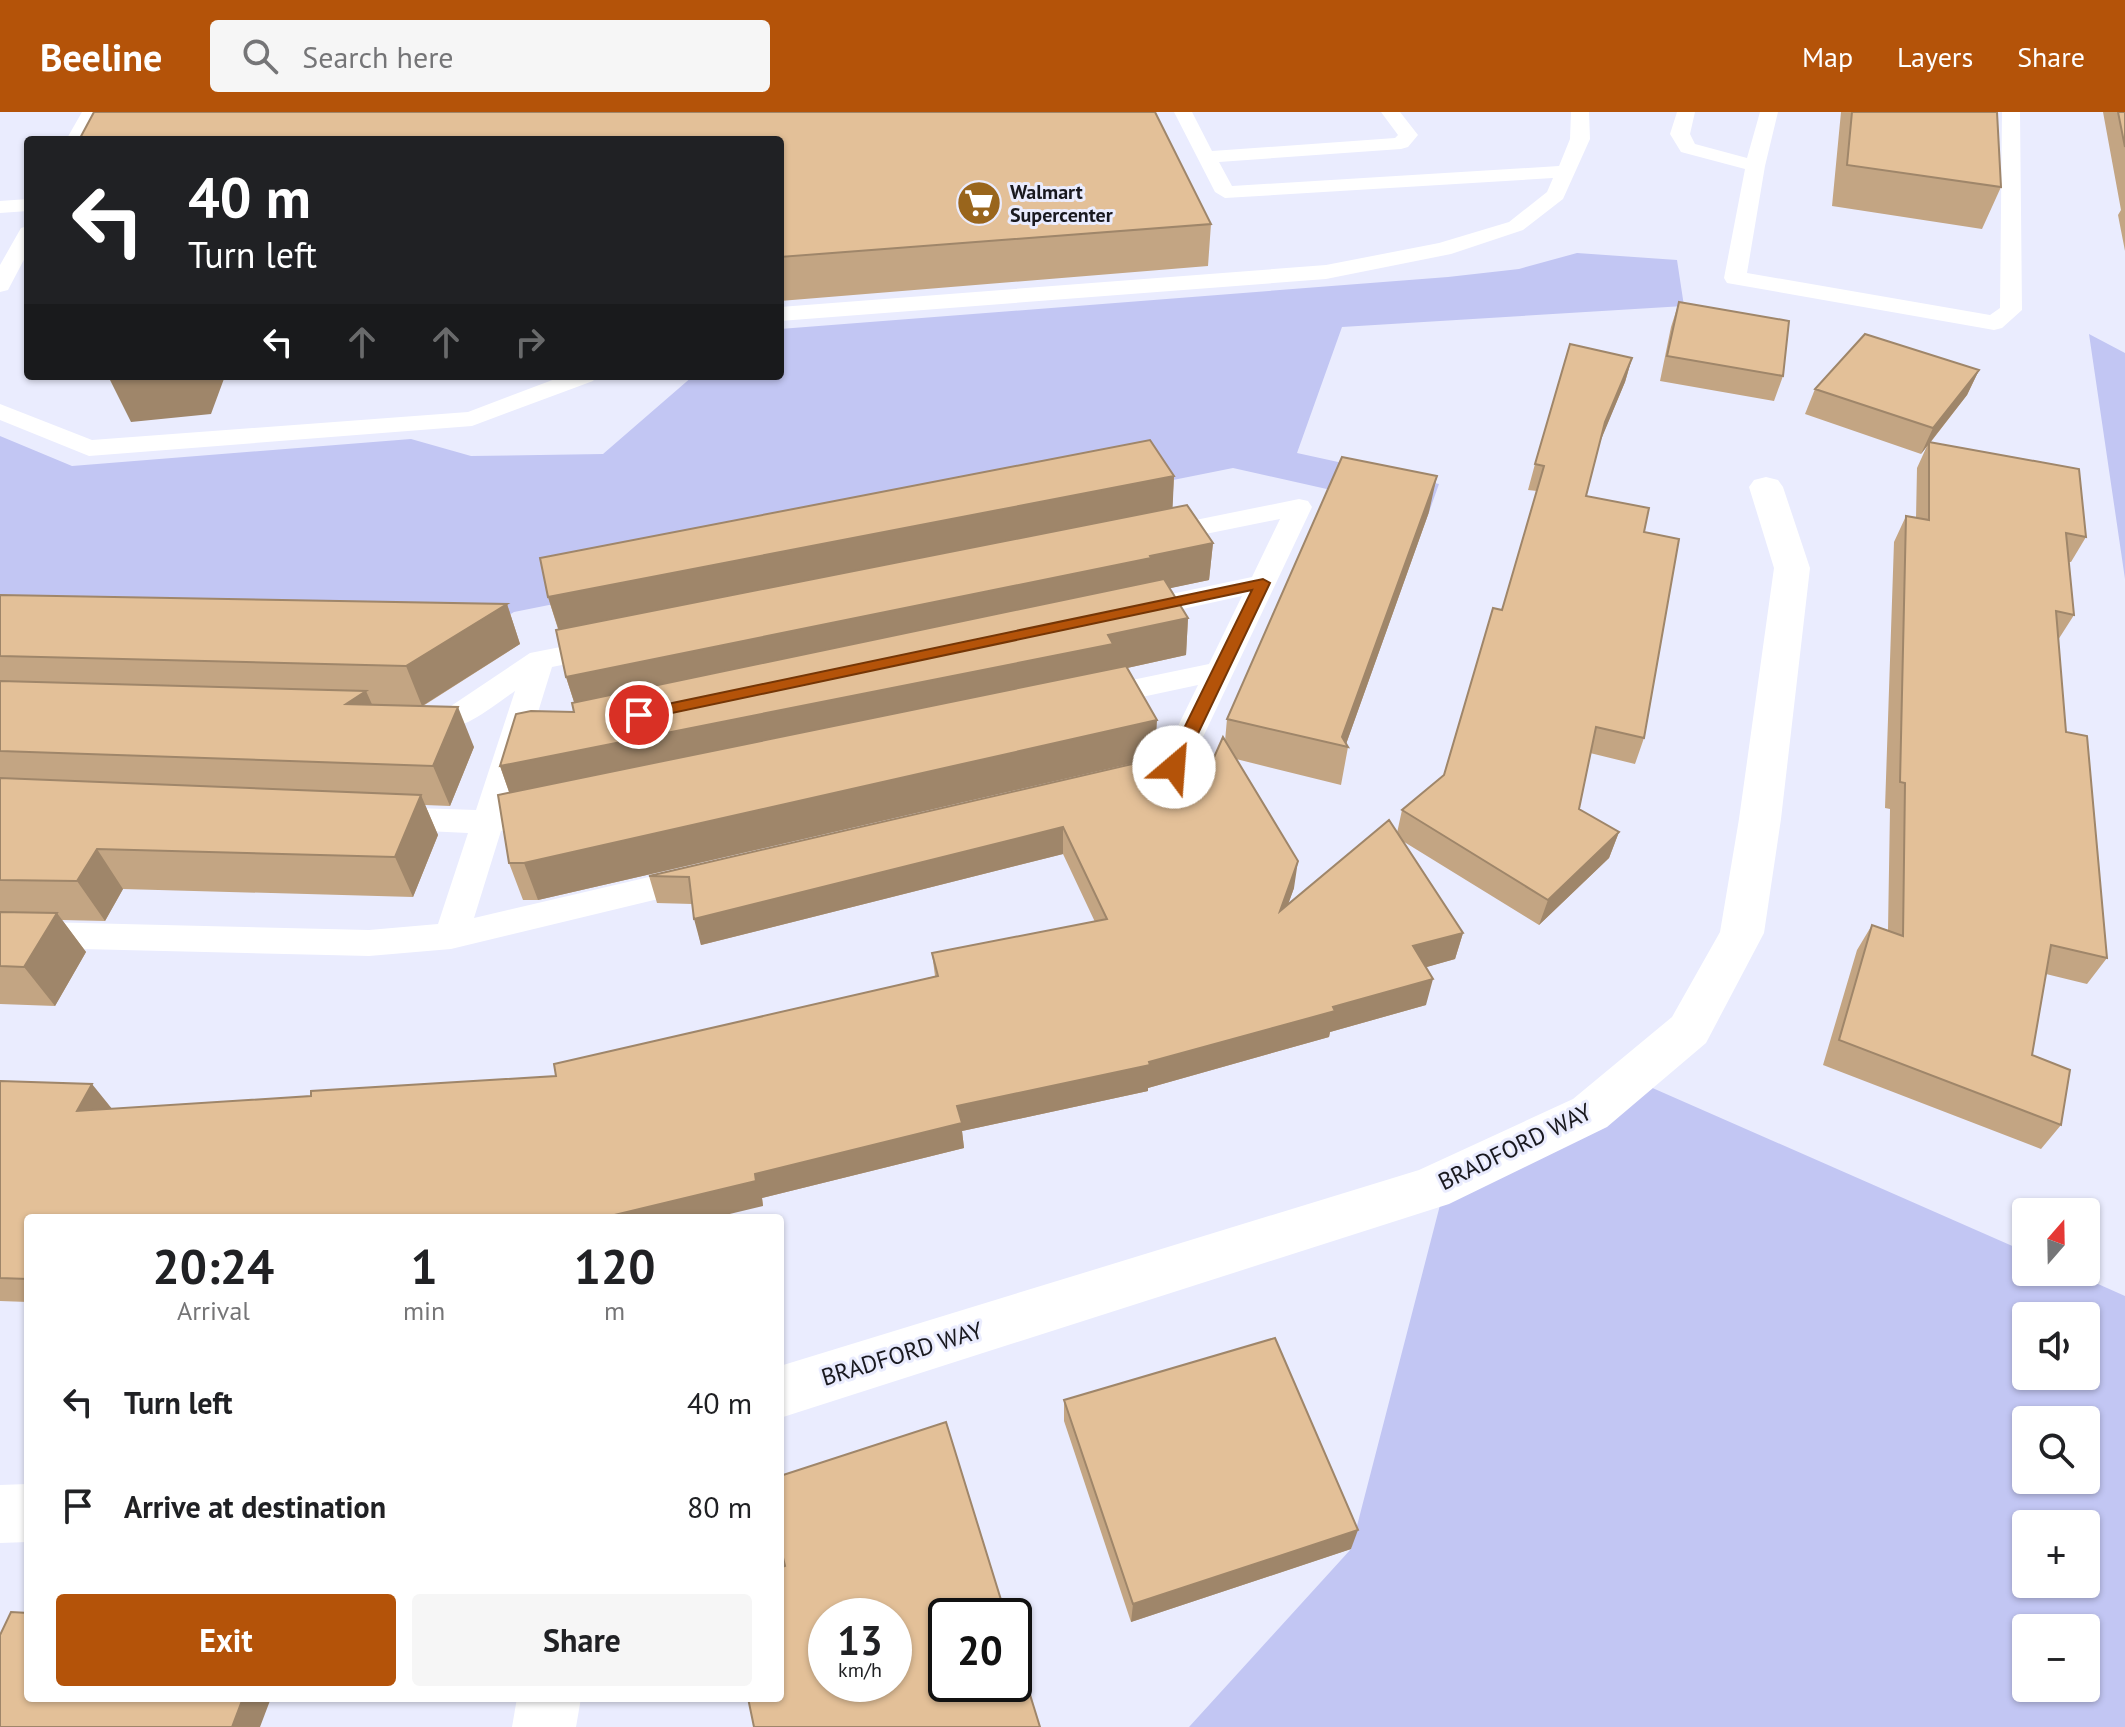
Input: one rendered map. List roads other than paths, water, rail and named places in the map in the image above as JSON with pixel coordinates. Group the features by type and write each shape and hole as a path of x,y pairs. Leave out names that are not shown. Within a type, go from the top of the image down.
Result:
{"street":[{"name":"BRADFORD WAY","path":"784,1391 1431,1188 1590,1113 1689,1030 1742,933 1760,819 1792,568 1766,487"},
{"path":"0,1514 24,1513"},
{"path":"544,1727 548,1702"}],"lane":[{"path":"78,136 91,112"},
{"path":"1183,112 1225,192 1567,171"},
{"path":"1206,157 1401,143 1408,135 1390,112"},
{"path":"784,314 1326,272 1443,249 1516,226 1556,195 1580,139 1580,112"},
{"path":"1686,112 1680,134 1688,148 1755,166"},
{"path":"1769,112 1755,166 1735,278 1994,323 2011,310 2011,112"},
{"path":"0,207 24,205"},
{"path":"0,285 24,240"},
{"path":"0,411 89,448 472,419 574,380"},
{"path":"1112,781 1174,767 1299,507 1128,542"},
{"path":"1107,616 1263,583"},
{"path":"388,718 451,720 540,660 633,641"},
{"path":"451,936 540,660"},
{"path":"1066,703 1222,671"},
{"path":"514,741 545,735"},
{"path":"347,816 489,822 582,802"},
{"path":"0,934 369,943 451,936 728,871"}],"place":[{"name":"Walmart Supercenter","path":"979,203"}]}
